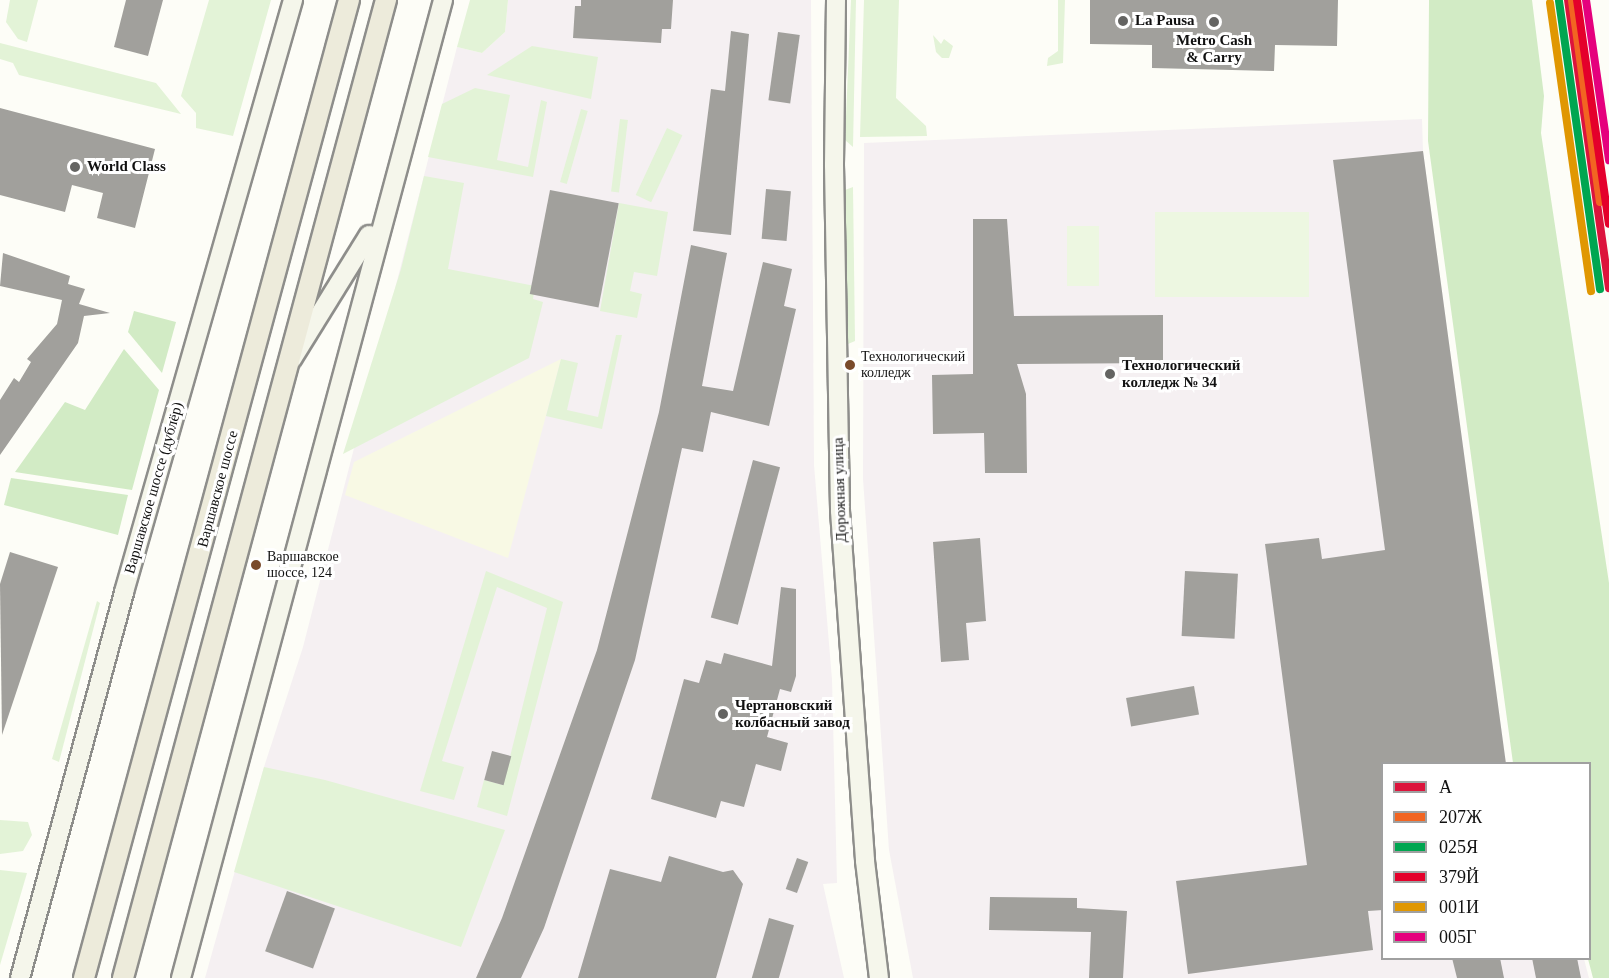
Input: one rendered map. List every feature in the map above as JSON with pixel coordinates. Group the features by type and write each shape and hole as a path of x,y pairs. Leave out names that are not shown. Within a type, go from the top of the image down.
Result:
{"main road":[{"name":"Варшавское шоссе (дублёр)","path":"20,978 124,592 293,0"},
{"name":"Варшавское шоссе","path":"84,978 349,0"},
{"path":"123,978 386,0"},
{"path":"181,978 398,160 443,0"},
{"name":"Дорожная улица","path":"836,0 834,165 840,511 865,861 879,978"},
{"path":"289,363 359,255 398,160"}],"shaded area":[{"path":"508,0 811,0 814,465 832,679 837,883 823,884 844,978 205,978 264,767 303,647 457,47 482,53 505,32"},
{"path":"1422,119 1423,151 1506,762 1381,762 1381,960 1584,960 1589,978 913,978 889,850 863,479 864,143"}],"green space":[{"path":"10,0 38,0 27,42 18,39 6,22"},
{"path":"209,0 271,0 233,136 196,128 196,113 181,96"},
{"path":"470,0 508,0 505,32 482,53 457,47"},
{"path":"851,0 856,0 853,147 845,140"},
{"path":"864,0 899,0 896,98 926,126 927,136 860,137"},
{"path":"1058,0 1065,0 1063,63 1047,66 1048,58 1058,51"},
{"path":"1429,0 1532,0 1544,96 1541,133 1609,583 1609,978 1593,978 1588,960 1591,960 1591,762 1513,762 1428,141"},
{"path":"933,35 941,44 944,39 953,46 949,58 942,58 936,52"},
{"path":"0,43 156,83 181,114 19,75 13,63 0,59"},
{"path":"532,46 598,57 591,99 487,75"},
{"path":"475,88 510,95 497,160 528,167 541,100 547,102 533,177 428,157 442,104"},
{"path":"581,109 588,111 567,184 560,182"},
{"path":"620,119 628,120 619,192 611,191"},
{"path":"667,128 682,135 651,202 636,195"},
{"path":"424,176 464,183 448,269 535,286 533,299 543,302 529,358 343,454 401,269"},
{"path":"853,187 855,341 848,344 845,190"},
{"path":"619,203 668,212 657,276 634,272 630,291 642,294 637,318 600,311"},
{"path":"1155,212 1309,212 1309,297 1155,297"},
{"path":"1067,226 1099,226 1099,286 1067,286"},
{"path":"134,311 176,322 162,373 128,332"},
{"path":"616,335 622,335 602,429 546,416 561,359 578,363 567,410 598,417"},
{"path":"124,349 159,390 132,490 15,472 65,402 85,410"},
{"path":"561,359 508,558 345,495 354,462"},
{"path":"11,478 128,495 118,535 4,505"},
{"path":"486,571 563,602 507,816 477,807 484,780 503,785 547,608 497,587 442,761 464,767 454,800 420,791"},
{"path":"97,601 100,603 59,762 52,759"},
{"path":"264,767 325,780 505,830 461,947 234,872"},
{"path":"0,820 28,822 32,835 23,851 0,854"},
{"path":"0,870 27,873 0,965"}],"building":[{"path":"126,0 163,0 148,56 114,47"},
{"path":"581,0 673,0 671,29 662,29 661,43 573,38 575,6 581,6"},
{"name":"Metro Cash & Carry","path":"1090,0 1338,0 1337,46 1275,45 1274,71 1152,68 1152,45 1090,44"},
{"path":"731,31 749,34 731,235 693,231 711,89 725,91"},
{"path":"778,32 800,35 790,103 768,100"},
{"name":"World Class","path":"0,108 155,149 135,228 97,218 103,193 72,185 65,212 0,195"},
{"path":"1423,151 1506,762 1381,762 1381,910 1368,911 1373,950 1188,974 1176,881 1307,865 1265,544 1319,538 1322,559 1385,550 1333,160"},
{"path":"766,189 791,191 787,241 762,239"},
{"path":"550,190 619,203 598,307 530,294"},
{"path":"973,219 1007,219 1014,316 1163,315 1163,363 1017,364 1026,394 1027,473 985,473 984,433 933,434 932,375 973,374"},
{"path":"691,245 727,253 702,386 733,391 763,262 792,269 784,306 796,309 769,426 711,412 703,452 682,448 635,660 544,928 521,978 476,978 502,918 597,650 659,412"},
{"path":"3,253 70,276 68,284 85,289 79,304 110,313 84,316 78,343 0,455 0,400 14,378 19,382 31,362 27,359 57,324 62,300 0,286"},
{"path":"753,460 780,467 738,625 711,617"},
{"path":"980,538 986,621 966,623 969,660 941,662 933,542"},
{"path":"10,552 58,567 2,735 0,584"},
{"path":"1185,571 1238,574 1235,639 1182,636"},
{"name":"Чертановский колбасный завод","path":"781,587 796,589 796,676 791,692 780,689 767,737 788,743 781,771 756,764 744,807 721,801 716,818 651,799 684,679 699,683 706,660 721,664 724,653 772,666"},
{"path":"1194,686 1199,715 1131,727 1126,698"},
{"path":"492,751 511,756 504,785 484,780"},
{"path":"669,856 723,872 733,870 743,884 716,978 578,978 610,869 661,882"},
{"path":"797,858 808,862 797,893 786,889"},
{"path":"287,891 335,908 313,969 265,951"},
{"path":"990,897 1077,898 1077,908 1127,911 1123,978 1089,978 1091,932 989,930"},
{"path":"769,918 794,925 779,978 752,978"},
{"path":"1452,960 1500,960 1504,978 1457,978"},
{"path":"1532,960 1577,960 1581,978 1536,978"}],"transit line":[{"name":"A","path":"1568,0 1609,288"},
{"name":"379Й","path":"1577,0 1609,224"},
{"name":"005Г","path":"1586,0 1609,160"},
{"name":"025Я","path":"1559,1 1600,289"},
{"name":"207Ж","path":"1572,1 1600,202"},
{"name":"001И","path":"1550,3 1591,291"}],"place":[{"name":"La Pausa","path":"1123,21"},
{"name":"Metro Cash & Carry","path":"1214,22"},
{"name":"World Class","path":"75,167"},
{"name":"Технологический колледж","path":"850,365"},
{"name":"Технологический колледж № 34","path":"1110,374"},
{"name":"Варшавское шоссе, 124","path":"256,565"},
{"name":"Чертановский колбасный завод","path":"723,714"}]}
